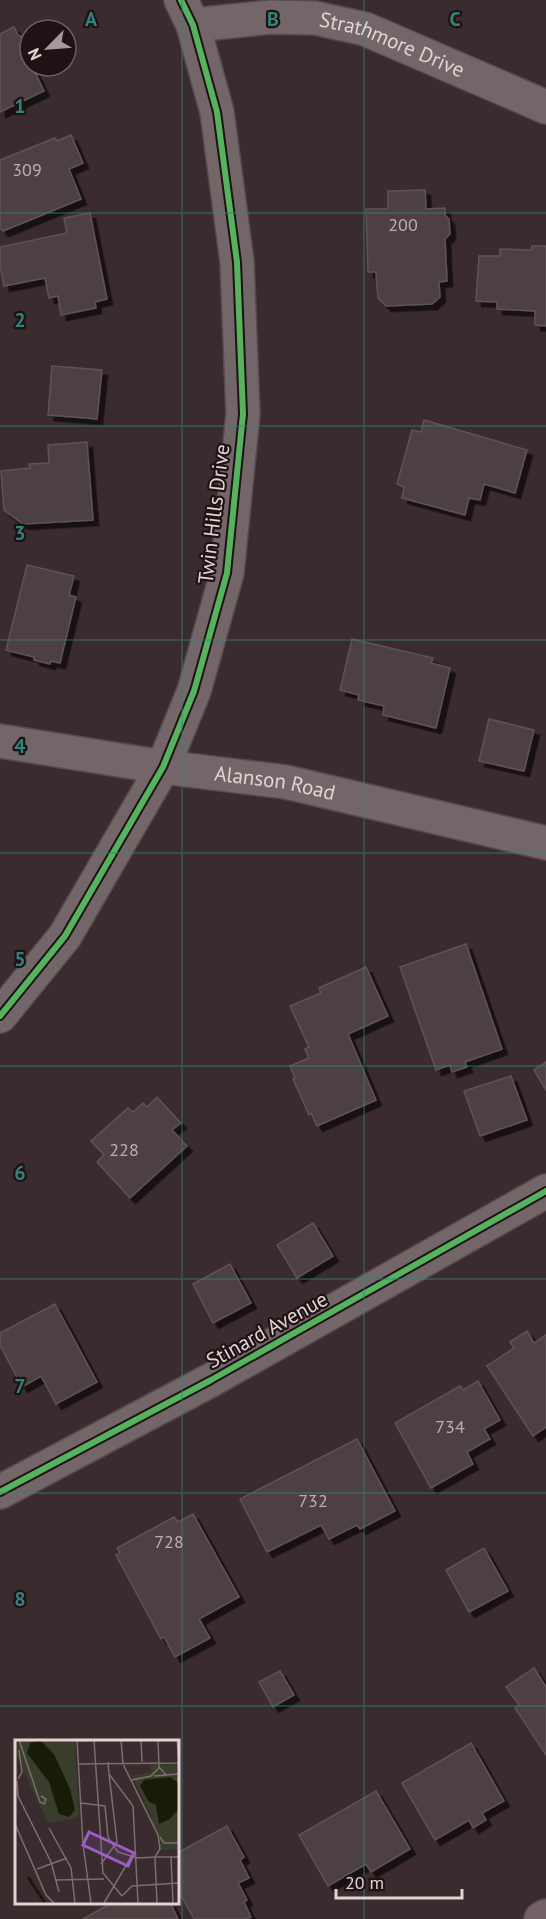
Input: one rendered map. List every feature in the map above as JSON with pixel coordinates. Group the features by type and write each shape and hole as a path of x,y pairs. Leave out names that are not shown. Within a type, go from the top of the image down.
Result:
{"main road":[{"path":"541,1919 546,1916"}],"street":[{"name":"Strathmore Drive","path":"187,12 315,18 365,29 546,107"},
{"name":"Twin Hills Drive","path":"0,1016 66,936 163,767 194,691 227,573 243,414 237,262 217,112 187,12"},
{"name":"Alanson Road","path":"0,741 163,767 286,783 546,843"},
{"name":"Stinard Avenue","path":"0,1492 211,1380 546,1191"}],"building":[{"path":"14,27 18,35 18,78 38,78 44,91 0,112 0,34"},
{"path":"71,135 83,163 69,169 81,199 3,231 0,228 0,160 55,138 57,141"},
{"path":"425,190 426,209 445,208 445,215 449,219 450,234 445,239 447,281 439,282 440,297 432,304 386,306 378,298 376,272 368,272 366,209 388,209 388,191"},
{"path":"90,213 107,299 95,302 96,308 61,315 58,296 49,298 45,278 4,286 0,265 0,247 67,233 64,218"},
{"path":"532,246 546,246 546,326 535,325 535,311 497,309 497,302 476,301 479,256 500,256 500,249 531,250"},
{"path":"52,366 102,370 97,419 48,415"},
{"path":"424,420 527,450 515,493 484,484 480,500 469,498 465,515 402,498 404,487 397,484 412,430 421,432"},
{"path":"87,442 93,520 23,524 4,510 1,471 30,468 29,464 49,463 48,445"},
{"path":"27,565 74,576 69,595 76,597 60,663 51,661 50,664 34,660 34,657 6,650"},
{"path":"352,639 433,658 431,663 450,668 436,728 383,715 384,706 358,700 359,695 340,690"},
{"path":"489,719 534,730 524,771 479,761"},
{"path":"466,944 502,1049 465,1062 467,1067 452,1072 450,1065 436,1070 400,967"},
{"path":"366,967 388,1016 348,1034 376,1100 317,1126 311,1113 309,1115 293,1079 295,1078 290,1066 309,1058 305,1049 309,1047 290,1006 321,993 319,988"},
{"path":"546,1062 546,1090 534,1070"},
{"path":"511,1076 527,1120 480,1136 464,1091"},
{"path":"157,1097 181,1123 172,1130 187,1146 130,1198 97,1162 104,1155 91,1141 128,1108 133,1112 143,1103 147,1107"},
{"path":"313,1223 333,1256 297,1278 277,1245"},
{"path":"230,1264 251,1303 213,1323 193,1284"},
{"path":"55,1304 97,1382 56,1404 41,1376 22,1387 0,1345 0,1333"},
{"path":"527,1331 534,1343 546,1335 546,1427 533,1436 487,1366 514,1348 510,1342"},
{"path":"478,1381 500,1420 484,1429 490,1439 467,1452 473,1464 431,1488 395,1423 460,1386 463,1390"},
{"path":"357,1439 395,1511 360,1529 357,1525 329,1539 321,1525 267,1552 240,1499"},
{"path":"193,1514 239,1597 199,1619 210,1638 175,1657 164,1637 161,1639 116,1555 120,1553 117,1548 174,1517 178,1522"},
{"path":"484,1548 508,1591 469,1612 446,1570"},
{"path":"534,1668 546,1687 546,1755 515,1708 519,1705 506,1687"},
{"path":"280,1671 294,1695 273,1707 259,1682"},
{"path":"471,1743 504,1801 482,1813 486,1820 473,1828 469,1820 435,1840 402,1783"},
{"path":"376,1791 410,1849 371,1872 366,1864 328,1886 299,1835"},
{"path":"227,1826 244,1857 240,1860 249,1878 238,1883 247,1900 244,1902 251,1917 246,1919 194,1919 178,1890 178,1852"},
{"path":"171,1904 178,1919 83,1919 108,1905"}],"cycle path":[{"path":"0,1016 65,936 163,767 194,691 227,573 243,414 237,262 217,112 193,25 181,0"},
{"path":"0,1492 211,1380 546,1191"}]}
